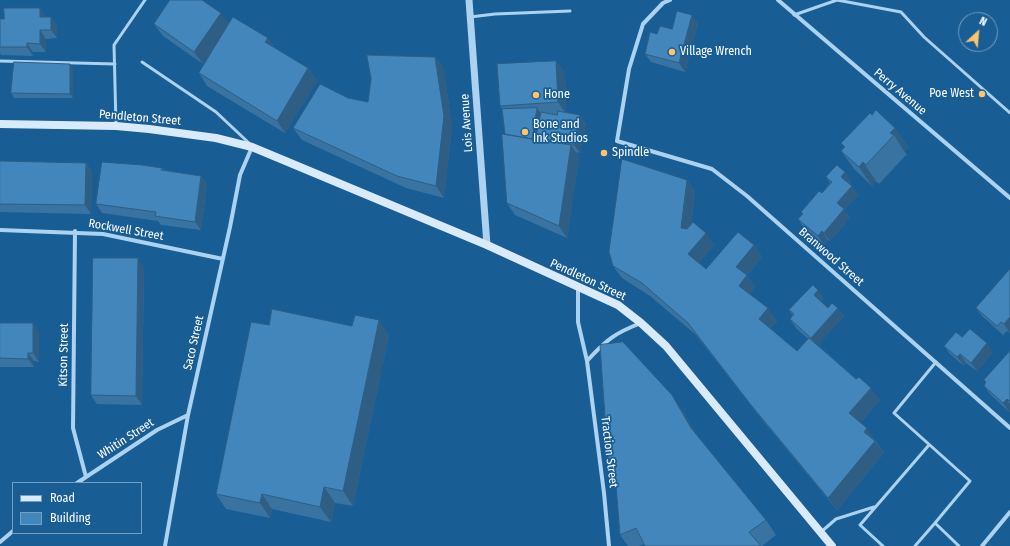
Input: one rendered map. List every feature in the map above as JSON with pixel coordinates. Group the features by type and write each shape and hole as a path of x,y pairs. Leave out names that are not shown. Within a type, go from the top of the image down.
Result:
{"main road":[{"name":"Pendleton Street","path":"0,124 116,126 216,138 252,146 487,245 578,288 618,305 641,323 666,346 832,546"}],"street":[{"name":"Lois Avenue","path":"469,0 487,245"},
{"name":"Branwood Street","path":"670,0 664,3 643,24 629,69 617,141 712,169 752,202 1010,428"},
{"name":"Perry Avenue","path":"778,0 1010,198"},
{"name":"Saco Street","path":"165,546 188,415 240,175 252,146"},
{"name":"Rockwell Street","path":"0,230 76,231 103,234 223,259"},
{"name":"Kitson Street","path":"76,231 74,428 86,477"},
{"name":"Traction Street","path":"578,288 578,322 587,360 604,493 609,546"},
{"path":"587,360 609,338 620,331 641,323"},
{"name":"Whitin Street","path":"78,482 157,430 188,415"},
{"path":"982,546 1010,512"},
{"path":"0,542 12,533"}],"lane":[{"path":"116,126 114,45 145,0"},
{"path":"794,14 837,0 901,12 924,36 1010,113"},
{"path":"470,17 495,14 570,11"},
{"path":"0,61 115,64"},
{"name":"Pendleton Street","path":"142,62 216,112 252,146"},
{"path":"915,546 970,481 894,413 936,362"},
{"path":"883,546 860,525 929,445"},
{"path":"821,532 836,519 875,507"},
{"path":"935,523 959,546"}],"building":[{"path":"170,0 202,0 221,13 194,52 154,24"},
{"path":"4,8 40,8 40,17 51,17 51,30 40,30 40,44 27,43 27,47 0,47 0,19 4,19"},
{"path":"677,11 692,15 679,63 645,54 650,32 657,34 660,26 672,29"},
{"path":"233,17 268,38 265,42 308,68 277,121 199,73"},
{"path":"367,55 435,57 444,116 436,186 397,176 293,128 320,84 348,98 368,102 371,79"},
{"name":"Hone","path":"556,61 558,102 500,106 497,64"},
{"path":"14,62 70,64 70,94 11,93"},
{"path":"537,108 532,139 505,134 502,109"},
{"path":"876,110 895,128 890,133 894,135 866,165 863,162 859,167 841,151 845,147 841,143 870,113 872,115"},
{"path":"558,111 580,115 574,145 536,137 541,112 557,115"},
{"path":"502,134 571,145 559,226 507,203"},
{"path":"622,159 687,180 681,228 687,229 693,222 706,233 688,254 706,269 738,232 754,245 736,267 747,275 739,286 768,308 759,319 797,351 809,338 856,379 859,377 871,388 849,413 867,428 864,432 875,441 828,498 751,405 688,323 642,283 613,266 609,252"},
{"path":"0,161 86,163 85,205 0,204"},
{"path":"102,162 142,165 162,168 161,170 201,176 195,222 155,216 156,212 96,204"},
{"path":"837,165 845,172 841,177 852,186 837,203 844,209 824,233 822,231 818,236 798,219 803,214 801,212 819,191 822,193 832,182 826,177"},
{"path":"93,258 138,258 136,396 91,395"},
{"path":"1010,269 1010,317 1004,324 1001,322 997,326 976,308"},
{"path":"813,285 818,290 814,295 828,308 832,303 838,308 811,338 790,319 794,314 789,310"},
{"path":"272,309 352,326 355,315 379,320 343,491 324,487 320,507 262,494 260,503 216,494 251,322 269,325"},
{"path":"0,323 33,323 33,353 28,353 28,359 0,358"},
{"path":"970,329 987,343 971,363 960,354 957,357 944,346 956,332 962,337"},
{"path":"623,342 672,395 691,428 766,520 749,532 761,546 645,546 636,528 620,535 614,461 608,461 600,345"},
{"path":"1010,351 1010,399 1009,401 1007,399 1003,403 984,386 986,382 984,380"}],"place":[{"name":"Village Wrench","path":"672,52"},
{"name":"Poe West","path":"982,94"},
{"name":"Hone","path":"536,95"},
{"name":"Bone and Ink Studios","path":"525,132"},
{"name":"Spindle","path":"604,153"}]}
